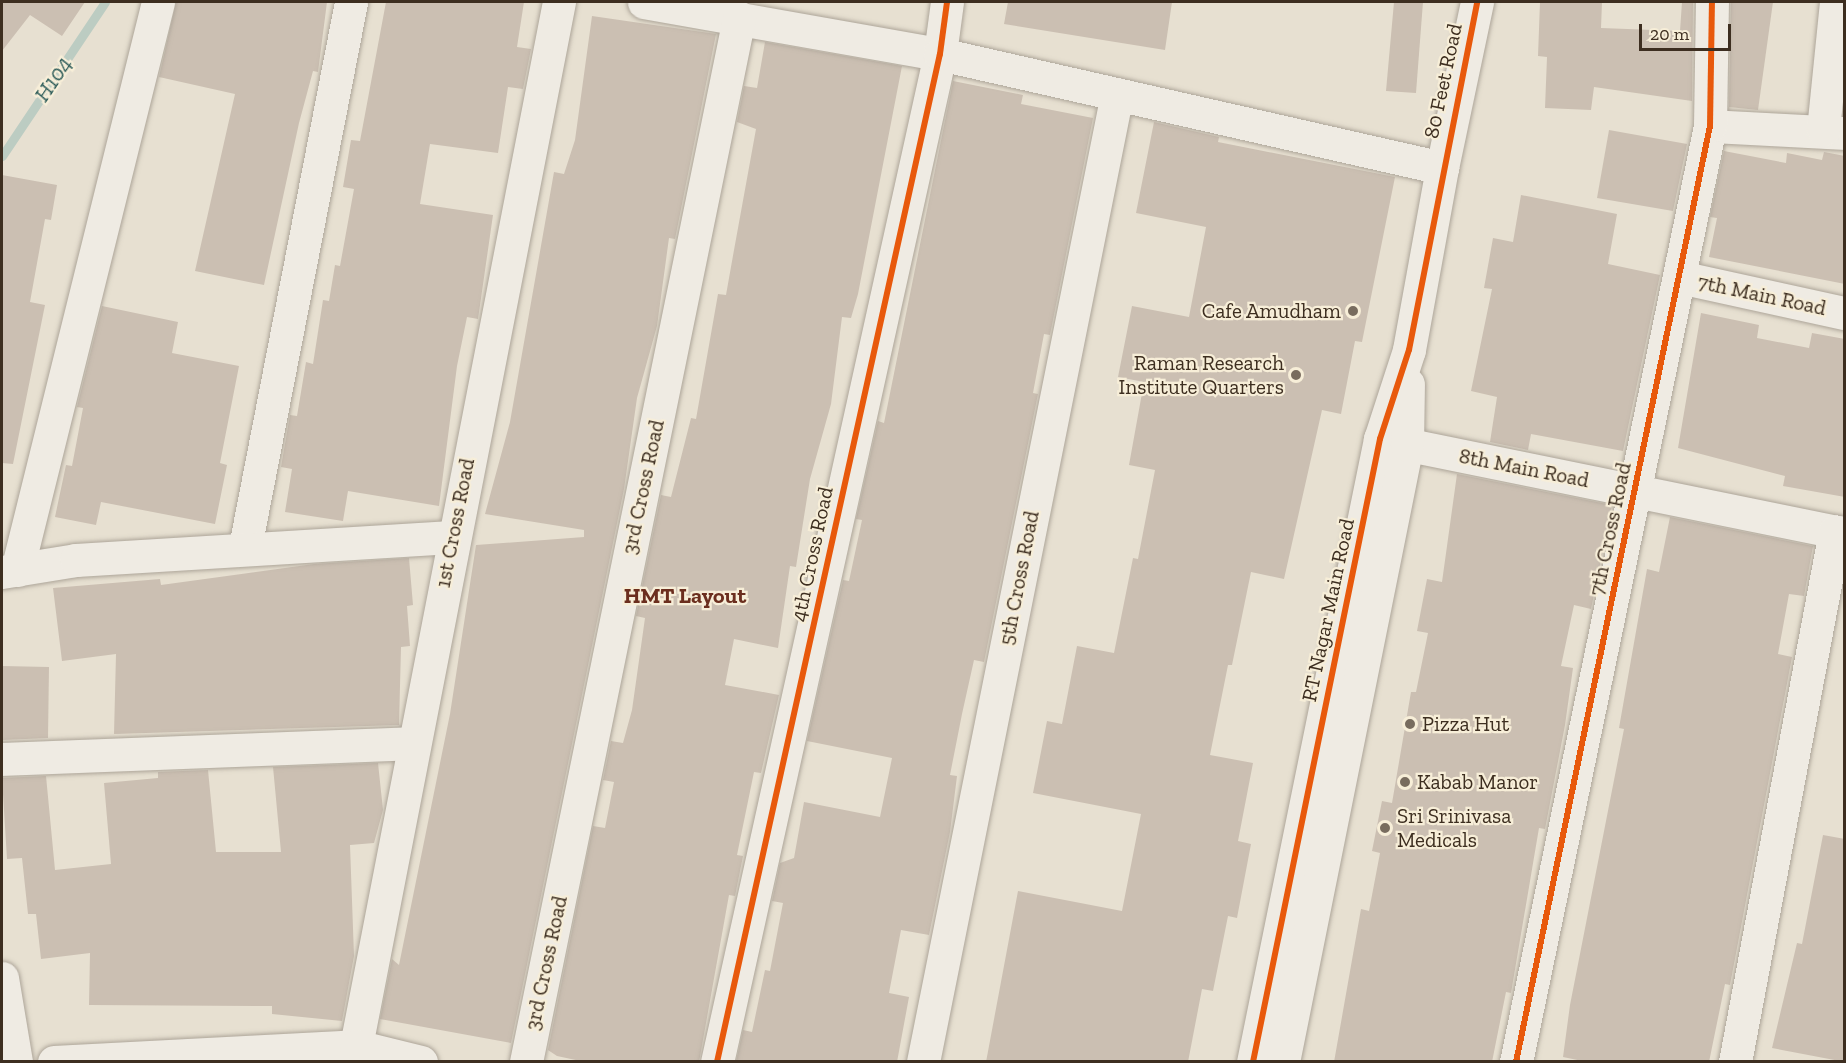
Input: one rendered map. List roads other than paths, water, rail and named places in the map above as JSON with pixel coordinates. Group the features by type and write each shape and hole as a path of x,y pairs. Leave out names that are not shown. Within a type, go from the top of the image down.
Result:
{"street":[{"path":"158,2 9,571 245,547 452,537"},
{"path":"245,547 351,2"},
{"name":"1st Cross Road","path":"356,1046 452,537 560,2"},
{"path":"644,2 940,54 1442,168"},
{"name":"4th Cross Road","path":"717,1062 940,54 947,2"},
{"name":"80 Feet Road","path":"1442,168 1477,2"},
{"name":"7th Cross Road","path":"1516,1062 1710,126 1712,2"},
{"path":"1710,126 1834,131 1836,2"},
{"name":"3rd Cross Road","path":"526,1062 739,18"},
{"name":"5th Cross Road","path":"923,1062 1117,94"},
{"name":"RT Nagar Main Road","path":"1283,1062 1442,168"},
{"name":"7th Main Road","path":"1679,277 1845,313"},
{"name":"RT Nagar Main Road","path":"1253,1062 1393,442"},
{"name":"8th Main Road","path":"1393,442 1840,532"},
{"path":"1735,1062 1840,532"},
{"path":"2,759 414,743"},
{"path":"2,978 16,1062"},
{"path":"54,1062 356,1046 421,1062"}],"waterway":[{"name":"H104","path":"2,156 105,2"}],"place":[{"name":"Cafe Amudham","path":"1353,311"},
{"name":"Raman Research Institute Quarters","path":"1296,375"},
{"name":"Pizza Hut","path":"1410,724"},
{"name":"Kabab Manor","path":"1405,782"},
{"name":"Sri Srinivasa Medicals","path":"1385,828"}],"district":[{"name":"HMT Layout","path":"685,596"}]}
